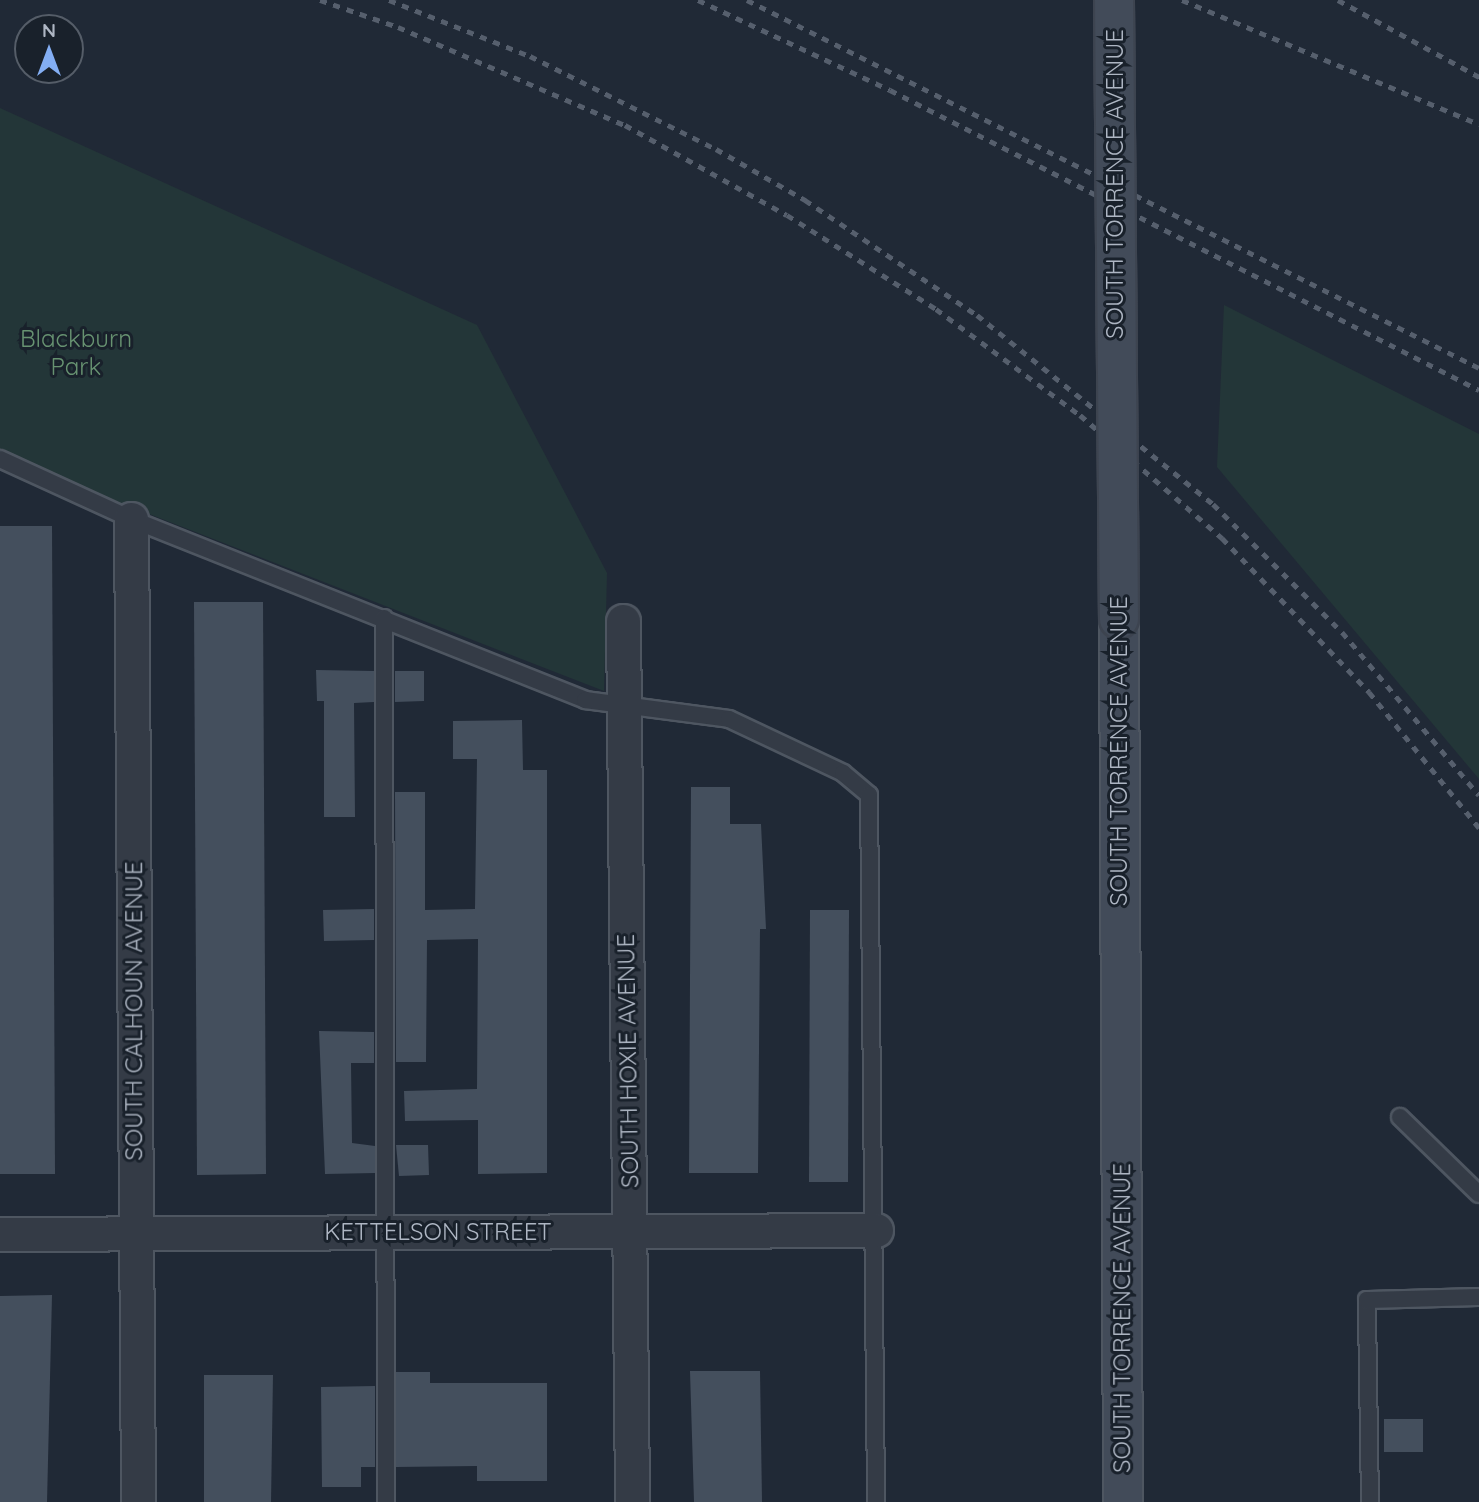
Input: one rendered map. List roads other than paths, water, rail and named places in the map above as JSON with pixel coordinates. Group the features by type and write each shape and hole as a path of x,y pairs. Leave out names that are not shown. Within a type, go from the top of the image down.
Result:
{"main road":[{"name":"SOUTH TORRENCE AVENUE","path":"1114,0 1123,1502"}],"street":[{"name":"SOUTH CALHOUN AVENUE","path":"131,519 138,1502"},
{"name":"SOUTH HOXIE AVENUE","path":"622,621 632,1502"},
{"name":"KETTELSON STREET","path":"0,1234 876,1230"}],"lane":[{"path":"0,459 131,519 585,700 729,719 843,774 869,795 876,1230 876,1502"},
{"path":"384,618 386,1502"},
{"path":"1400,1118 1479,1194"},
{"path":"1370,1502 1367,1300 1479,1297"}],"railway":[{"path":"320,0 398,27 625,125 787,215 936,309 1080,415 1222,538 1369,692 1479,828"},
{"path":"389,0 530,56 716,149 805,200 977,315 1213,504 1342,632 1479,795"},
{"path":"698,0 890,90 1479,390"},
{"path":"747,0 1479,368"},
{"path":"1182,0 1479,124"},
{"path":"1338,0 1479,77"}],"park label":[{"name":"Blackburn Park","path":"76,353"}]}
